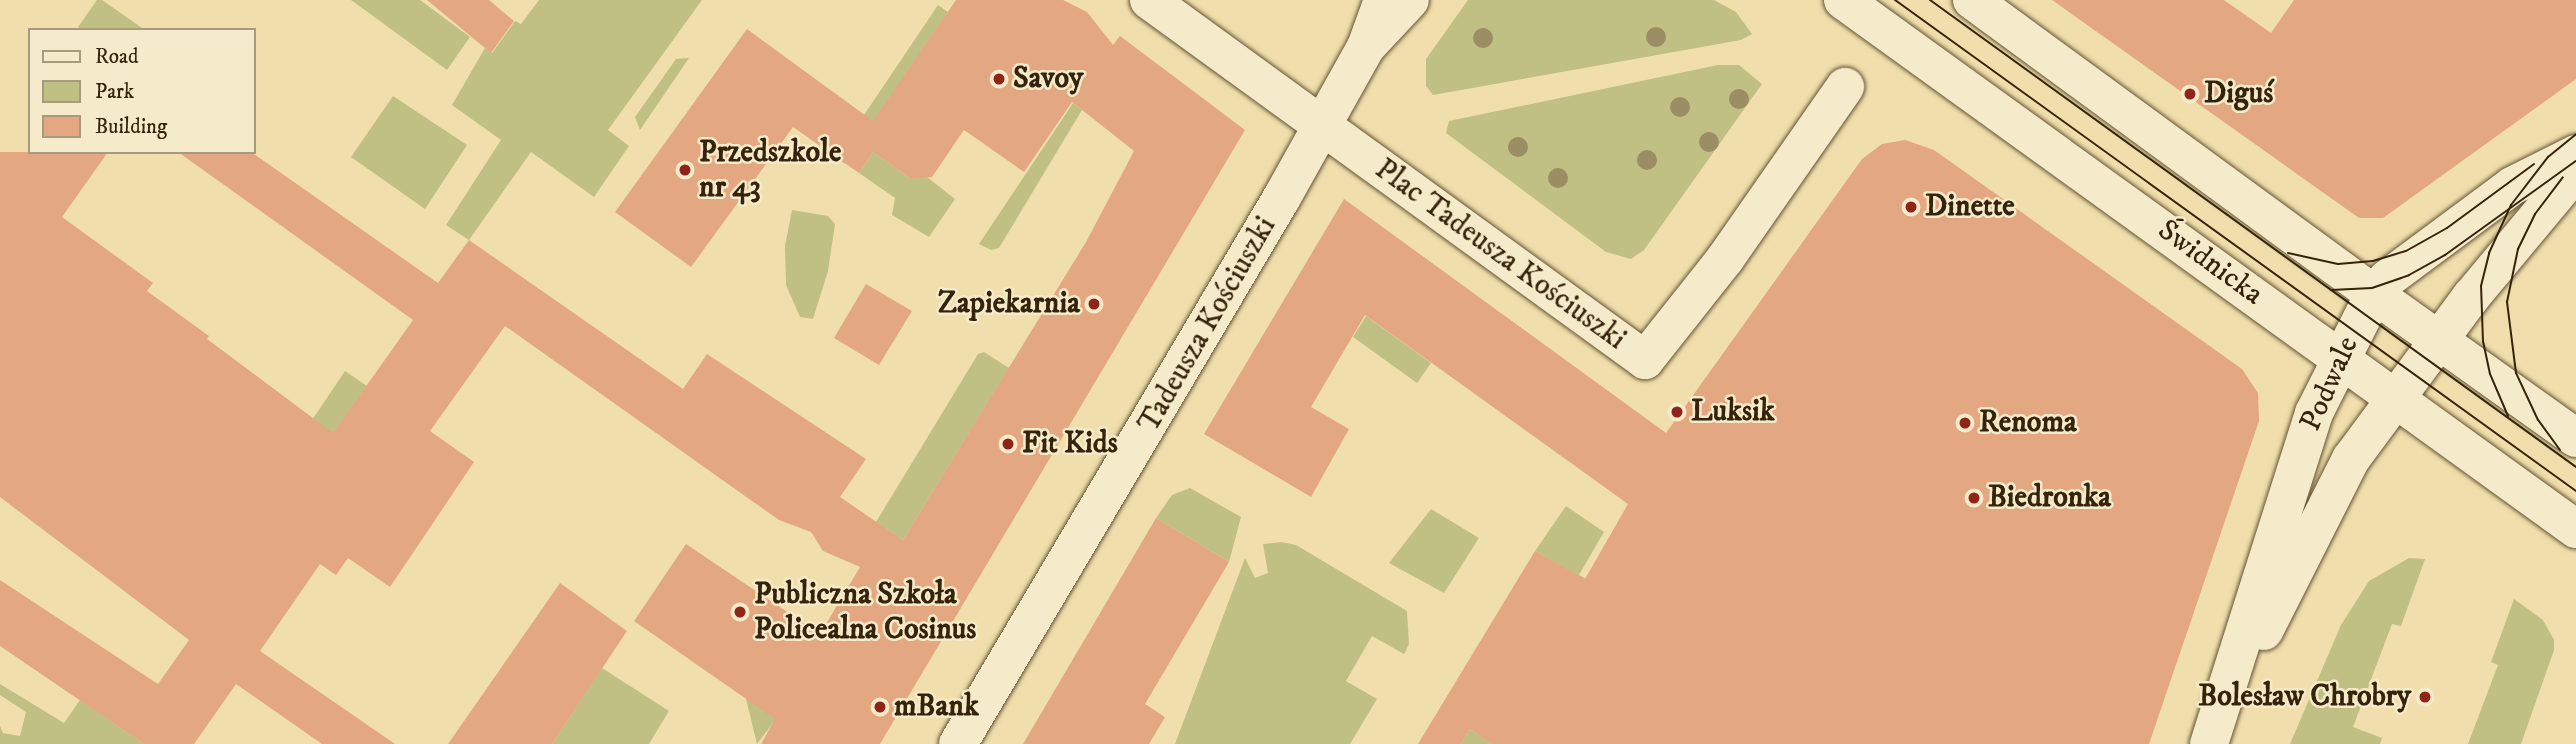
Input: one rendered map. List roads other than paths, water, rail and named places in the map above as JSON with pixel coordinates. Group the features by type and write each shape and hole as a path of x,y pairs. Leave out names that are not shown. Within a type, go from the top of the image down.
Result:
{"street":[{"name":"Plac Tadeusza Kościuszki","path":"1149,0 1645,360 1741,237 1844,87"},
{"name":"Tadeusza Kościuszki","path":"958,744 1172,390 1366,47 1383,0"},
{"name":"Tadeusza Kościuszki","path":"1366,47 1410,0"},
{"name":"Świdnicka","path":"1843,0 2576,529"},
{"path":"1972,0 2438,341 2576,438"},
{"name":"Podwale","path":"2214,729 2300,456 2338,358 2374,294 2398,270 2512,186 2576,154"},
{"name":"Podwale","path":"2214,729 2351,459 2438,341 2576,171"}],"tram line":[{"path":"1895,0 2576,491"},
{"path":"1930,0 2576,467"},
{"path":"2508,416 2490,374 2483,342 2481,286 2489,253 2511,205 2548,157 2576,134"},
{"path":"2331,290 2372,288 2409,275 2445,255 2576,161"},
{"path":"2288,253 2338,264 2373,261 2406,251 2447,228 2534,164"},
{"path":"2560,450 2538,420 2516,373 2507,302 2518,249 2535,214 2563,177"}],"place":[{"name":"Savoy","path":"999,79"},
{"name":"Diguś","path":"2190,94"},
{"name":"Przedszkole nr 43","path":"685,170"},
{"name":"Dinette","path":"1911,207"},
{"name":"Zapiekarnia","path":"1094,304"},
{"name":"Luksik","path":"1677,412"},
{"name":"Renoma","path":"1965,423"},
{"name":"Fit Kids","path":"1008,444"},
{"name":"Biedronka","path":"1974,498"},
{"name":"Publiczna Szkoła Policealna Cosinus","path":"740,612"},
{"name":"Bolesław Chrobry","path":"2425,697"},
{"name":"mBank","path":"880,707"}]}
